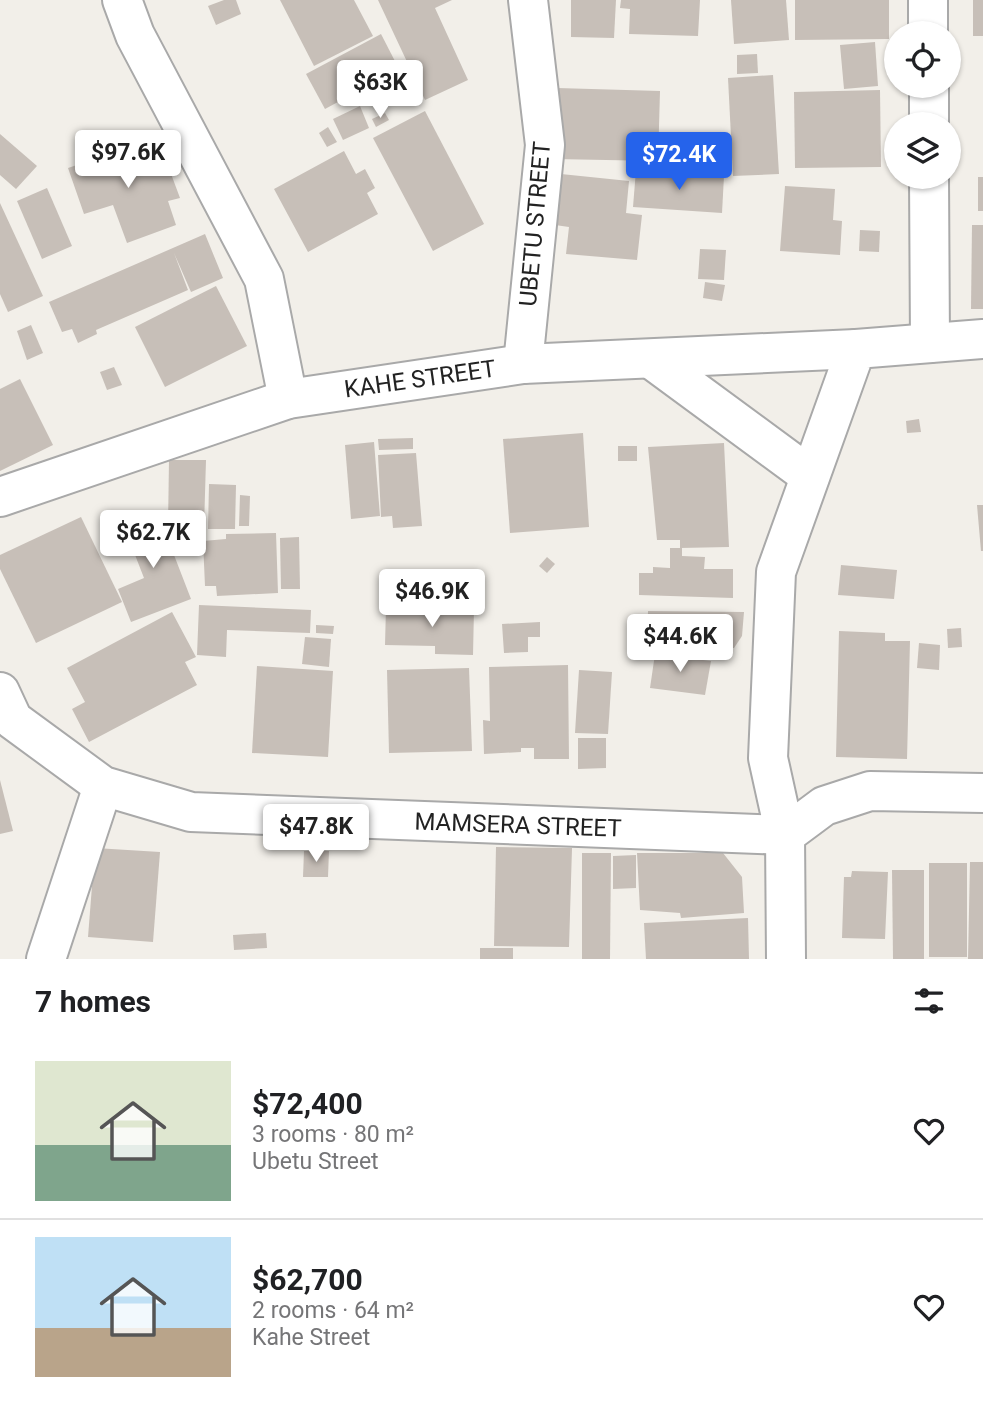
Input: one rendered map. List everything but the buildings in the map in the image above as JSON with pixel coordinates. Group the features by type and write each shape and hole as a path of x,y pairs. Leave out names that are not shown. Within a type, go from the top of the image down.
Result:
{"street":[{"path":"122,0 135,35 264,279 288,399"},
{"name":"UBETU STREET","path":"523,365 545,145 528,0"},
{"path":"928,0 928,21"},
{"path":"929,189 930,343"},
{"name":"KAHE STREET","path":"0,497 288,399 523,365 856,349 983,339"},
{"path":"786,959 785,835 768,758 776,572 856,349"},
{"path":"651,359 810,475"},
{"name":"MAMSERA STREET","path":"0,692 13,720 103,786 191,812 785,835"},
{"path":"46,959 103,786"},
{"path":"785,835 824,806 870,791 983,793"}]}
